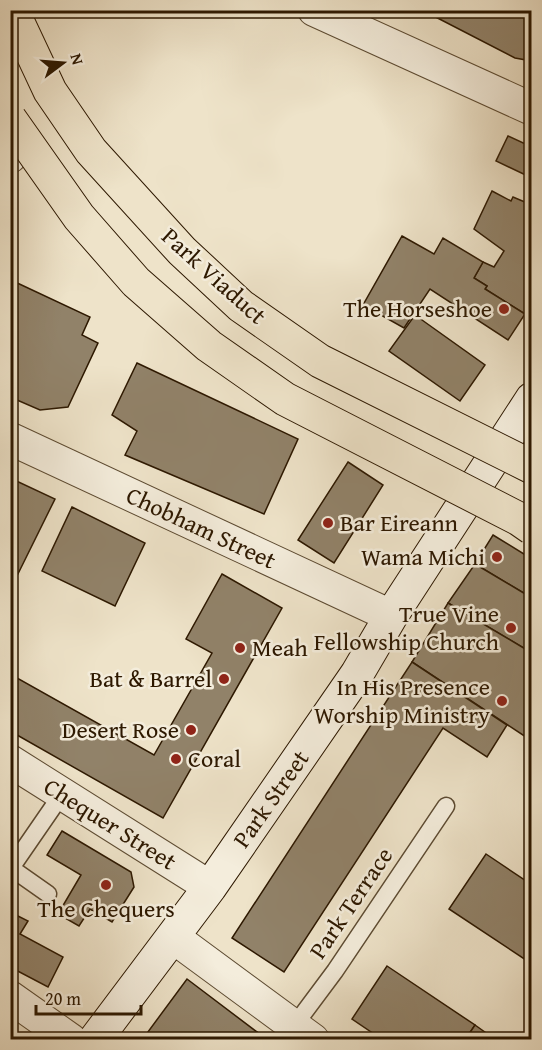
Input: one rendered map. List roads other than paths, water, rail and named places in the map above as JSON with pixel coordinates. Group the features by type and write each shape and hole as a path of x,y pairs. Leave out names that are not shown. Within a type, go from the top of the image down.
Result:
{"highway":[{"name":"Park Viaduct","path":"12,10 50,91 91,151 182,251 241,306 320,361 531,467"},
{"path":"12,122 79,217 136,282 209,346 285,399 519,519 531,528"}],"street":[{"path":"314,10 531,109"},
{"path":"10,157 12,122"},
{"name":"Park Street","path":"95,1040 210,887 357,674 391,616 531,399"},
{"name":"Chobham Street","path":"11,440 391,616"},
{"name":"Chequer Street","path":"10,761 210,887"},
{"path":"173,938 303,1033"},
{"path":"10,997 71,1040"}],"lane":[{"path":"48,894 11,868 62,794"},
{"name":"Park Terrace","path":"303,1033 335,971 446,806"}],"place":[{"name":"The Horseshoe","path":"504,309"},
{"name":"Bar Eireann","path":"328,523"},
{"name":"Wama Michi","path":"497,557"},
{"name":"True Vine Fellowship Church","path":"511,628"},
{"name":"Meah","path":"240,648"},
{"name":"Bat & Barrel","path":"224,679"},
{"name":"In His Presence Worship Ministry","path":"502,701"},
{"name":"Desert Rose","path":"191,730"},
{"name":"Coral","path":"176,759"},
{"name":"The Chequers","path":"106,885"}]}
